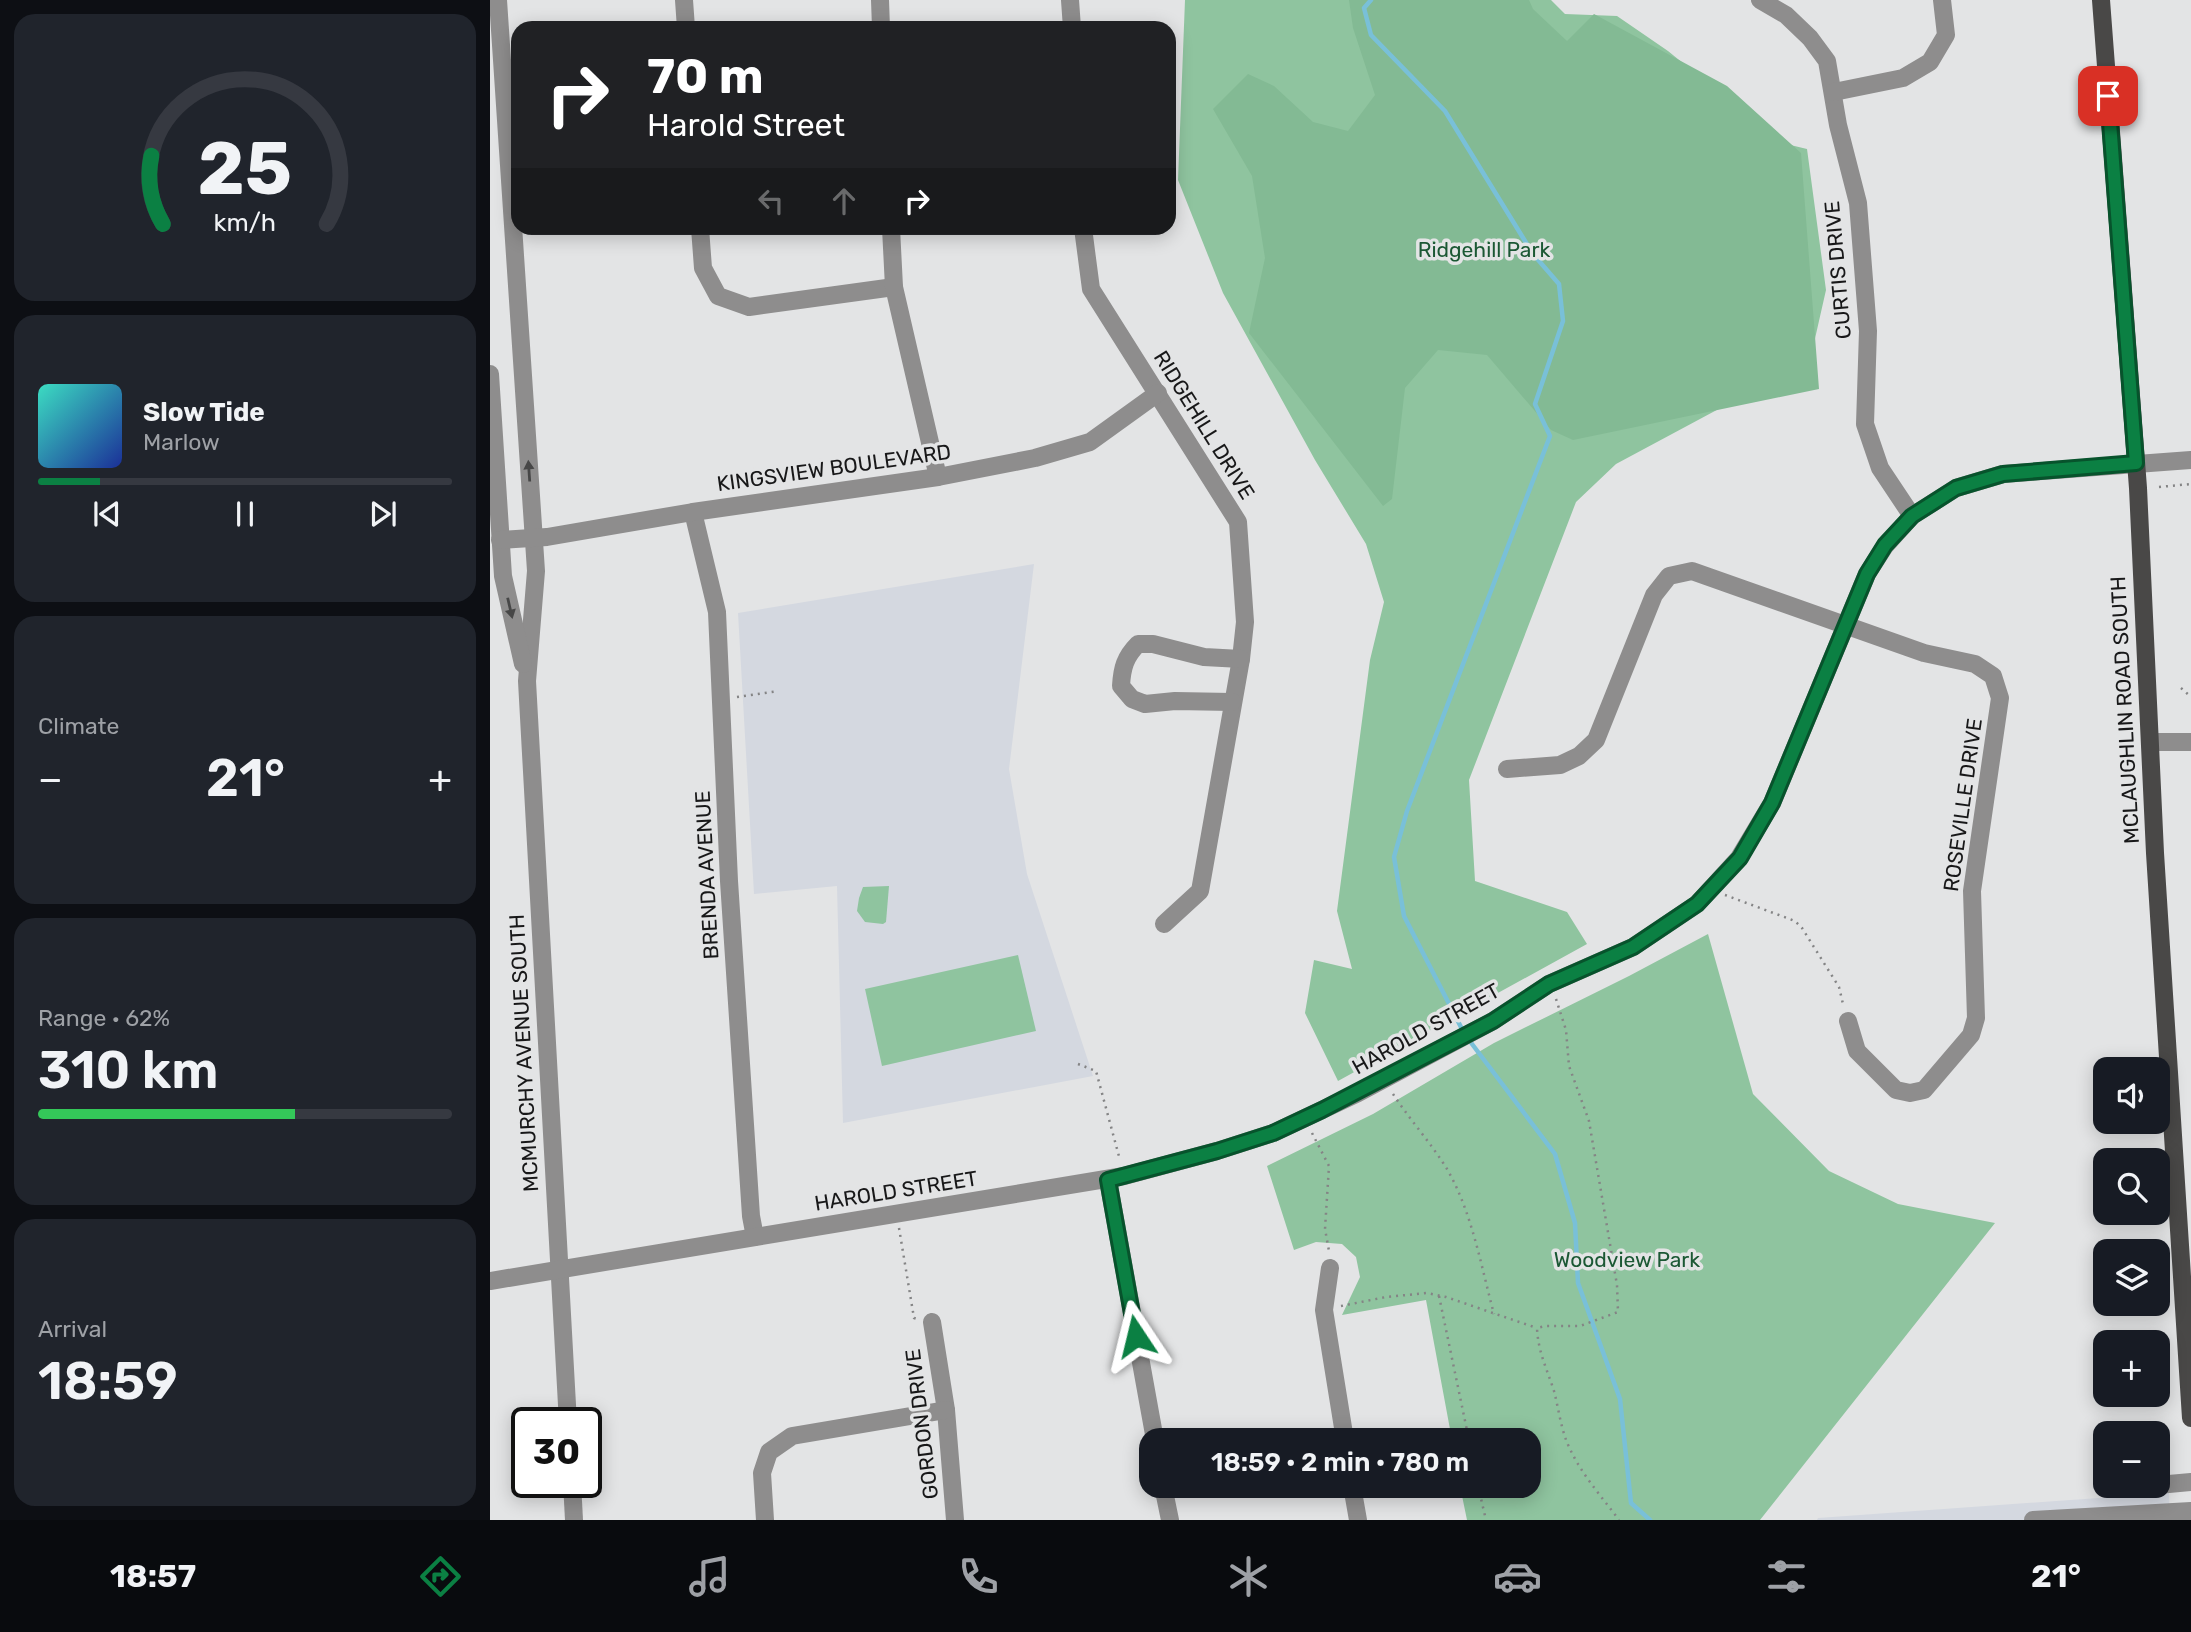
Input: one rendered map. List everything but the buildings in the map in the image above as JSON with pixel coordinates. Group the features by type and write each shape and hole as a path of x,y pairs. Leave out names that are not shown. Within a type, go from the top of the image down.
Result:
{"main road":[{"name":"MCLAUGHLIN ROAD SOUTH","path":"2101,0 2136,463 2171,1120 2191,1418"}],"street":[{"name":"MCMURCHY AVENUE SOUTH","path":"498,0 511,195"},
{"path":"684,0 685,21"},
{"path":"880,0 881,21"},
{"path":"1070,0 1072,21"},
{"name":"CURTIS DRIVE","path":"1760,0 1786,15 1810,38 1827,61 1838,125 1858,203 1868,331 1865,424 1880,468 1912,516"},
{"path":"1834,92 1903,78 1930,62 1946,34 1942,0"},
{"name":"MCMURCHY AVENUE SOUTH","path":"514,235 536,578 527,681 567,1407"},
{"path":"701,235 703,268 718,296 749,307 894,287"},
{"path":"891,235 894,287 938,477"},
{"name":"RIDGEHILL DRIVE","path":"1084,235 1091,289 1238,522 1245,622 1241,659 1200,891 1164,924"},
{"name":"MCMURCHY AVENUE SOUTH","path":"490,373 504,582 527,681"},
{"name":"KINGSVIEW BOULEVARD","path":"500,540 534,539 692,512 938,477 1035,458 1090,442 1158,393"},
{"name":"HAROLD STREET","path":"490,1281 1116,1178 1273,1133 1451,1044 1493,1021 1549,984 1633,947 1697,904 1713,889 1740,858 1772,803 1867,574 1885,545 1912,516 1956,488 2003,474 2191,460"},
{"name":"BRENDA AVENUE","path":"692,512 717,612 729,881 751,1216 755,1237"},
{"name":"ROSEVILLE DRIVE","path":"1507,769 1560,765 1579,756 1596,740 1654,595 1669,576 1692,571 1924,653 1975,664 1993,676 2000,698 1972,891 1976,1018 1971,1035 1924,1090 1910,1093 1896,1090 1857,1051 1848,1021"},
{"path":"1233,702 1175,701 1145,704 1132,699 1122,686 1122,668 1128,654 1138,644 1153,643 1204,657 1241,659"},
{"path":"2150,742 2191,742"},
{"path":"1116,1178 1153,1428"},
{"path":"1330,1268 1324,1310 1343,1428"},
{"name":"GORDON DRIVE","path":"932,1322 946,1410 956,1520"},
{"path":"765,1520 762,1473 769,1452 792,1436 946,1410"},
{"path":"2170,1484 2191,1482"},
{"path":"573,1498 574,1520"},
{"path":"1166,1498 1170,1520"},
{"path":"1354,1498 1358,1520"},
{"path":"2033,1520 2191,1511"}],"path":[{"path":"2158,487 2191,484"},
{"path":"2181,688 2191,696"},
{"path":"722,699 778,691"},
{"path":"1713,889 1735,901 1795,921 1839,987 1848,1021"},
{"path":"1324,1310 1386,1297 1427,1293 1537,1328 1580,1326 1618,1312 1617,1285 1589,1121 1569,1066 1561,1009 1549,984"},
{"path":"1078,1064 1096,1071 1116,1178"},
{"path":"1384,1079 1404,1112 1447,1169 1466,1209 1494,1314"},
{"path":"1304,1118 1329,1166 1325,1229 1330,1268"},
{"path":"897,1214 914,1318 932,1322"},
{"path":"1439,1296 1466,1428"},
{"path":"1537,1328 1541,1358 1569,1447 1588,1479 1619,1520"},
{"path":"1481,1498 1486,1520"}],"shaded area":[{"path":"1034,564 1009,769 1027,874 1093,1076 843,1123 837,886 754,894 738,613"},
{"path":"2099,1498 2169,1498 2170,1520 1817,1520"}],"green space":[{"name":"Ridgehill Park","path":"1185,0 1551,0 1565,14 1617,16 1668,51 1732,103 1758,137 1807,149 1826,290 1814,343 1741,397 1616,464 1576,502 1469,780 1475,881 1567,912 1587,944 1338,1081 1305,1013 1314,960 1352,969 1337,911 1370,660 1384,602 1366,544 1315,460 1223,293 1178,180"},
{"path":"1349,0 1529,0 1533,9 1567,41 1594,14 1727,86 1801,153 1819,389 1573,440 1551,430 1487,355 1438,350 1405,388 1392,499 1383,506 1249,333 1265,258 1252,176 1213,109 1248,74 1274,86 1313,122 1348,131 1375,95 1353,28"},
{"path":"889,886 886,922 865,922 857,911 863,887"},
{"name":"Woodview Park","path":"1708,934 1753,1094 1829,1171 1898,1204 1995,1223 1760,1520 1467,1520 1462,1498 1541,1498 1541,1428 1450,1428 1426,1300 1342,1315 1360,1277 1356,1257 1342,1244 1316,1242 1294,1250 1267,1166 1373,1114 1494,1043"},
{"path":"1018,955 1036,1031 882,1066 865,989"}],"waterway":[{"path":"1371,0 1364,8 1371,35 1445,111 1533,254 1559,284 1563,321 1535,404 1550,436 1407,811 1394,857 1404,916 1464,1033"},
{"path":"1469,1040 1555,1154 1575,1223 1578,1283 1620,1399 1631,1503 1650,1520"}],"route":[{"path":"1136,1336 1108,1180 1273,1133 1359,1093 1493,1021 1549,984 1633,947 1697,904 1740,858 1772,803 1867,574 1885,545 1912,516 1956,488 2003,474 2136,463 2108,96"}]}
